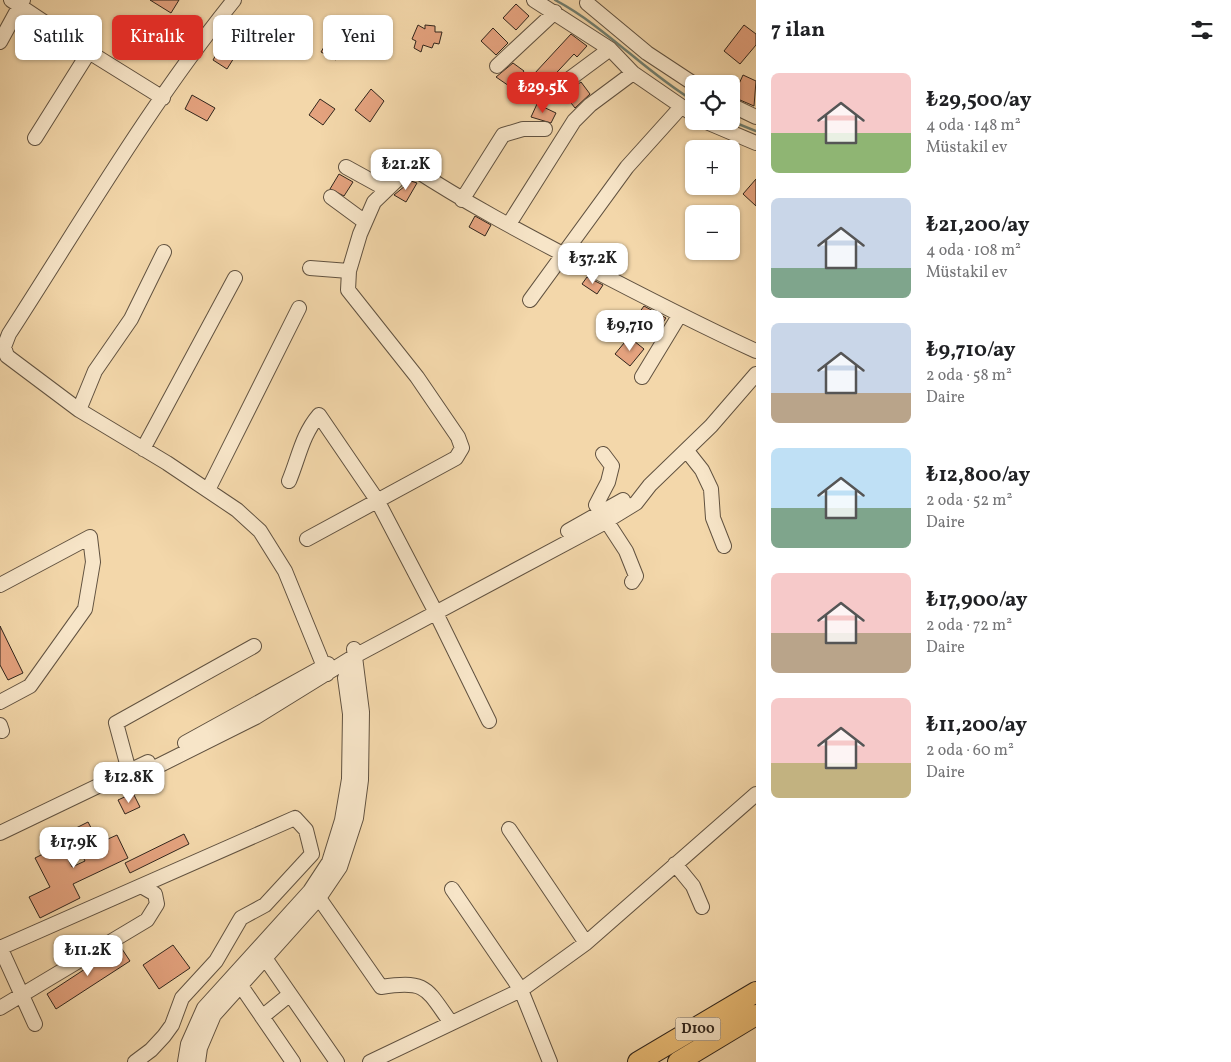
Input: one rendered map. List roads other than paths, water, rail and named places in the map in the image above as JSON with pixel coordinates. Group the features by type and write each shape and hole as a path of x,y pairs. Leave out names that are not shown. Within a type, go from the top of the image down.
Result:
{"highway":[{"name":"D100","path":"638,1062 756,992"},
{"name":"D100","path":"678,1062 756,1016"}],"street":[{"path":"234,0 162,98 104,184 9,334 4,347 7,356 79,410 208,490 237,510 260,531 285,571 325,670"},
{"path":"534,0 574,23 610,49 633,73 685,109"},
{"path":"0,42 18,2 36,15"},
{"path":"587,3 647,53 685,78"},
{"path":"496,66 555,12"},
{"path":"560,86 610,49"},
{"path":"35,138 84,60"},
{"path":"102,60 162,98"},
{"path":"509,224 574,121 590,105 633,73"},
{"path":"530,300 627,166 681,107"},
{"path":"740,109 756,117"},
{"path":"462,200 503,134 523,129 545,129"},
{"path":"725,130 756,143"},
{"path":"346,167 386,189"},
{"path":"308,539 456,458 462,448 461,443 417,377 348,290 348,271 374,202 401,176 414,169 462,200 680,316 756,351"},
{"path":"331,197 365,222"},
{"path":"79,410 95,371 131,319 164,252"},
{"path":"310,268 348,271"},
{"path":"143,449 235,278"},
{"path":"208,490 299,308"},
{"path":"642,377 680,316"},
{"path":"0,833 135,768 152,769 256,717 353,653 603,517 636,503 650,485 687,451 756,374"},
{"path":"289,481 296,464 299,447 319,415 377,500 489,721"},
{"path":"687,451 702,470 711,489 714,518 724,546"},
{"path":"603,454 612,466 608,482 596,505 626,551 636,576 632,582"},
{"path":"0,585 90,537 93,562 85,610 30,686 0,702"},
{"path":"135,768 116,724 254,646"},
{"path":"185,1062 188,1044 204,1008 340,867 356,818 361,780 362,712 353,653"},
{"path":"370,1062 521,990 586,943 756,794"},
{"path":"35,1024 0,948 295,818 306,830 312,854 265,905 241,918 216,960 182,998 172,1025 164,1036 135,1062"},
{"path":"509,830 586,943"},
{"path":"675,864 693,886 702,907"},
{"path":"0,1008 147,920 157,904 155,894 141,886"},
{"path":"452,889 521,990 550,1062"},
{"path":"198,1062 200,1048 214,1015 265,958 314,895"},
{"path":"314,895 381,987 406,983 420,986 432,996 451,1024"},
{"path":"265,958 337,1062"},
{"path":"240,986 293,1062"},
{"path":"262,1017 289,995"}],"waterway":[{"path":"555,0 591,23 659,77 685,95"},
{"path":"740,125 756,131"}]}
